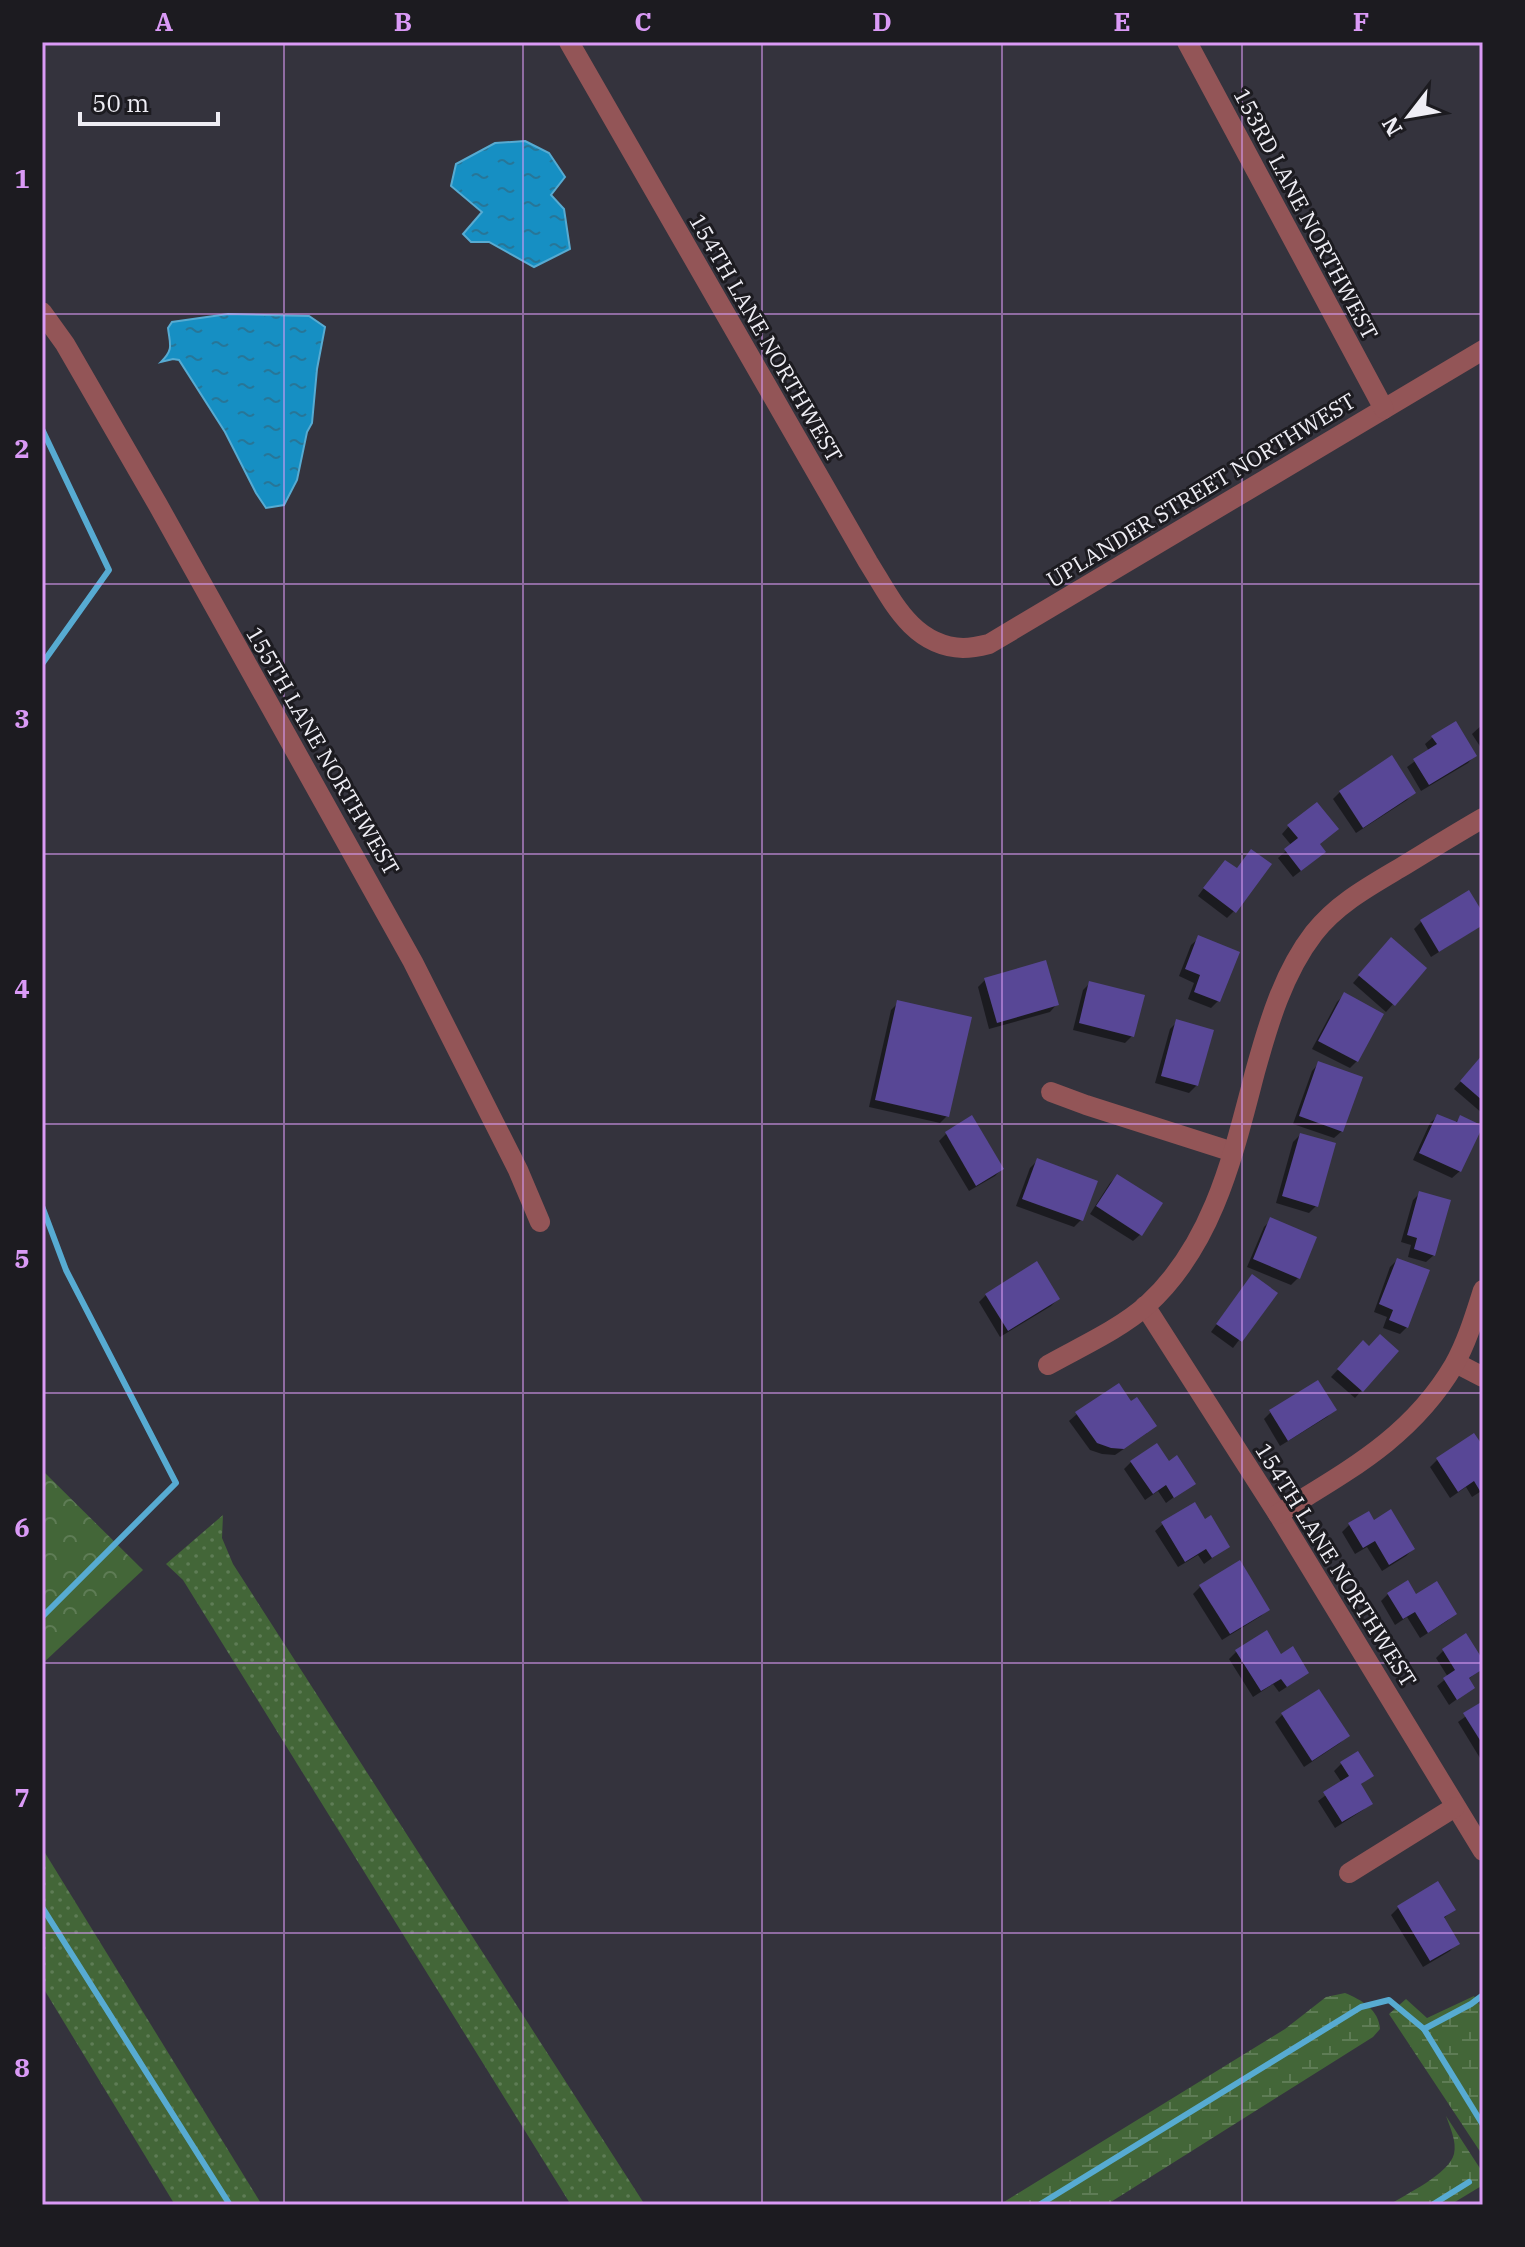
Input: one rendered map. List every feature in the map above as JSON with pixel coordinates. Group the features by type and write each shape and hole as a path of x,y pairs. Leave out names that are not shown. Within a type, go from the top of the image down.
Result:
{"street":[{"name":"154TH LANE NORTHWEST","path":"569,42 868,562 902,617 922,636 938,643"},
{"name":"153RD LANE NORTHWEST","path":"1187,42 1384,409"},
{"name":"155TH LANE NORTHWEST","path":"43,313 65,344 158,505 361,866 518,1170 540,1222"},
{"name":"UPLANDER STREET NORTHWEST","path":"938,643 964,648 989,644 1483,350"},
{"path":"1048,1365 1145,1306 1194,1249 1211,1214 1233,1152 1277,1002 1293,964 1314,933 1346,900 1483,818"},
{"path":"1051,1092 1233,1152"},
{"path":"1278,1514 1387,1444 1411,1422 1456,1363 1483,1290"},
{"name":"154TH LANE NORTHWEST","path":"1145,1306 1278,1514 1483,1851"},
{"path":"1456,1363 1483,1377"},
{"path":"1349,1873 1455,1807"}],"green space":[{"path":"42,1470 143,1570 42,1664"},
{"path":"223,1515 222,1538 233,1564 645,2205 571,2205 183,1580 166,1564"},
{"path":"42,1848 262,2205 175,2205 42,1986"},
{"path":"1345,1993 1373,2011 1380,2029 1373,2037 1106,2205 999,2205 1285,2029 1326,1997"},
{"path":"1474,1996 1483,2010 1483,2156 1389,2014 1406,1999 1427,2018"},
{"path":"1446,2116 1483,2173 1483,2185 1450,2205 1389,2205 1436,2176 1450,2161 1455,2145"}],"water":[{"path":"525,141 549,153 565,177 551,195 564,209 570,249 534,267 489,242 471,242 463,234 482,212 451,186 456,164 495,143"},
{"path":"228,314 309,316 325,327 312,423 307,432 297,480 284,505 266,508 225,432 179,360 161,362 169,350 168,328 172,322"}],"building":[{"path":"1456,721 1477,756 1429,785 1413,759 1437,744 1431,736"},
{"path":"1392,755 1416,793 1363,828 1339,791"},
{"path":"1317,802 1339,829 1320,844 1326,852 1301,871 1284,849 1298,838 1287,825"},
{"path":"1251,849 1272,864 1236,913 1203,888 1225,860 1237,868"},
{"path":"1469,890 1483,913 1483,925 1439,952 1420,920"},
{"path":"1198,935 1240,952 1220,1002 1194,992 1200,975 1185,969"},
{"path":"1391,937 1427,968 1395,1006 1358,975"},
{"path":"1046,960 1059,1005 997,1023 984,978"},
{"path":"1089,981 1145,995 1134,1037 1079,1023"},
{"path":"1344,992 1384,1014 1358,1062 1318,1041"},
{"path":"897,1000 972,1017 949,1117 875,1100"},
{"path":"1176,1019 1214,1030 1198,1086 1161,1076"},
{"path":"1483,1054 1483,1101 1460,1081"},
{"path":"1318,1061 1363,1077 1343,1132 1299,1116"},
{"path":"1437,1114 1457,1122 1460,1115 1483,1126 1461,1172 1419,1153"},
{"path":"972,1115 1004,1169 976,1186 945,1132"},
{"path":"1300,1133 1336,1143 1318,1207 1282,1196"},
{"path":"1037,1158 1098,1181 1083,1221 1022,1199"},
{"path":"1117,1174 1163,1203 1142,1236 1096,1206"},
{"path":"1419,1191 1451,1200 1435,1256 1414,1249 1417,1238 1407,1235"},
{"path":"1270,1217 1317,1237 1300,1279 1253,1259"},
{"path":"1397,1258 1430,1270 1408,1328 1389,1320 1393,1310 1379,1304"},
{"path":"1037,1261 1060,1299 1008,1331 985,1294"},
{"path":"1252,1274 1278,1293 1242,1342 1216,1324"},
{"path":"1380,1334 1399,1351 1363,1392 1337,1369 1363,1340 1369,1346"},
{"path":"1318,1380 1337,1410 1288,1441 1269,1410"},
{"path":"1119,1383 1131,1401 1137,1397 1157,1426 1124,1449 1097,1443 1075,1412"},
{"path":"1474,1433 1483,1446 1483,1489 1480,1491 1474,1481 1458,1492 1436,1458"},
{"path":"1157,1443 1169,1461 1177,1455 1196,1484 1174,1498 1166,1485 1153,1494 1130,1461"},
{"path":"1195,1502 1205,1519 1211,1515 1230,1547 1212,1558 1206,1549 1185,1562 1161,1522"},
{"path":"1391,1509 1415,1549 1389,1565 1375,1541 1363,1548 1348,1523 1369,1511 1374,1520"},
{"path":"1240,1560 1270,1610 1230,1634 1199,1585"},
{"path":"1408,1580 1416,1594 1437,1581 1457,1614 1428,1633 1415,1612 1403,1619 1387,1593"},
{"path":"1267,1630 1281,1654 1293,1646 1309,1673 1287,1687 1281,1679 1261,1691 1235,1650"},
{"path":"1466,1633 1483,1660 1483,1669 1469,1678 1475,1688 1457,1700 1443,1678 1455,1670 1442,1649"},
{"path":"1319,1689 1350,1736 1312,1761 1281,1713"},
{"path":"1483,1701 1483,1745 1463,1713"},
{"path":"1358,1751 1374,1776 1361,1784 1373,1804 1342,1822 1323,1792 1349,1776 1340,1762"},
{"path":"1438,1881 1456,1910 1444,1917 1460,1944 1430,1961 1397,1906"}],"waterway":[{"path":"42,429 109,570 42,664"},
{"path":"42,1206 66,1270 176,1483 42,1617"},
{"path":"42,1907 230,2205"},
{"path":"1424,2029 1483,1995"},
{"path":"1039,2205 1361,2007 1389,2000 1424,2029 1483,2125"},
{"path":"1432,2205 1469,2182"}]}
